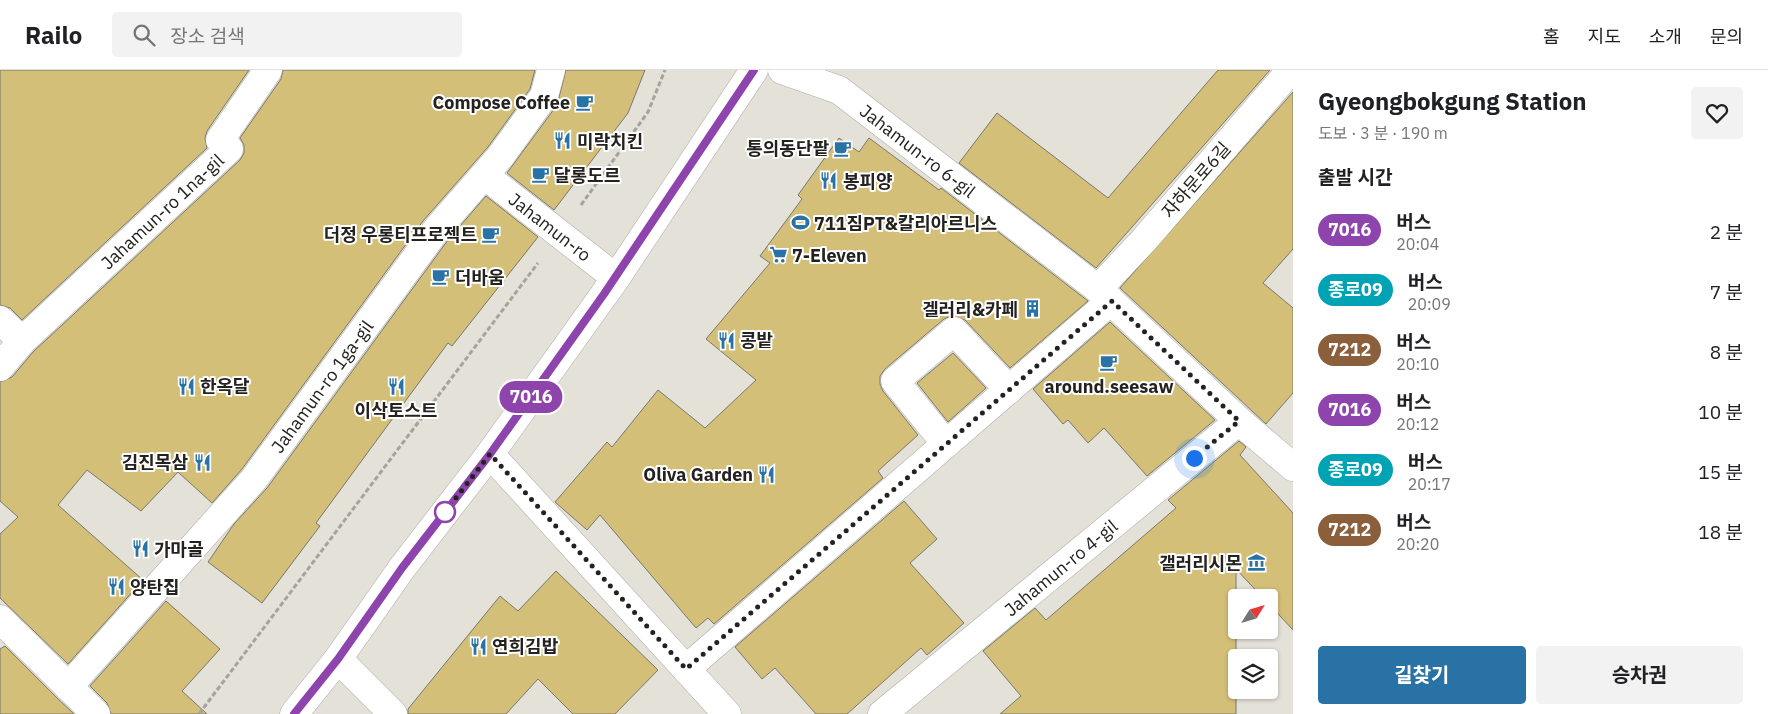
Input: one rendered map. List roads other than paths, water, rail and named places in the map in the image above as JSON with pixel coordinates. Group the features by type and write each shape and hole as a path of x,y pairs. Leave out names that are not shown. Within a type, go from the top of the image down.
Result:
{"main road":[{"name":"Jahamun-ro 1na-gil","path":"0,367 22,341 229,149 220,140 268,70"},
{"name":"Jahamun-ro 1ga-gil","path":"68,687 254,479 436,230 500,157 544,96 551,70"},
{"path":"294,714 338,659 402,568 490,454 616,278 754,70"},
{"name":"Jahamun-ro 6-gil","path":"782,70 839,90 1105,295 1239,421 1293,466"},
{"name":"자하문로6길","path":"686,669 1009,390 1105,295 1144,240 1291,70"},
{"name":"Jahamun-ro","path":"484,175 616,278"},
{"path":"0,320 22,341"},
{"path":"946,444 895,381 954,331 1009,390"},
{"name":"Jahamun-ro 4-gil","path":"882,714 1239,421"},
{"path":"490,454 727,714"},
{"path":"0,619 96,714"},
{"path":"338,659 393,714"}],"place":[{"name":"Compose Coffee","path":"584,102"},
{"name":"미락치킨","path":"563,141"},
{"name":"통의동단팥","path":"843,148"},
{"name":"달롱도르","path":"540,175"},
{"name":"봉피양","path":"829,181"},
{"name":"711짐PT&칼리아르니스","path":"800,223"},
{"name":"더정 우롱티프로젝트","path":"491,234"},
{"name":"7-Eleven","path":"778,255"},
{"name":"더바움","path":"441,277"},
{"name":"겔러리&카페","path":"1032,309"},
{"name":"콩밭","path":"726,340"},
{"name":"around.seesaw","path":"1109,363"},
{"name":"한옥달","path":"186,386"},
{"name":"이삭토스트","path":"396,387"},
{"name":"김진목삼","path":"202,462"},
{"name":"Oliva Garden","path":"767,474"},
{"name":"가마골","path":"140,549"},
{"name":"갤러리시몬","path":"1256,563"},
{"name":"양탄집","path":"116,587"},
{"name":"연희김밥","path":"478,646"}]}
